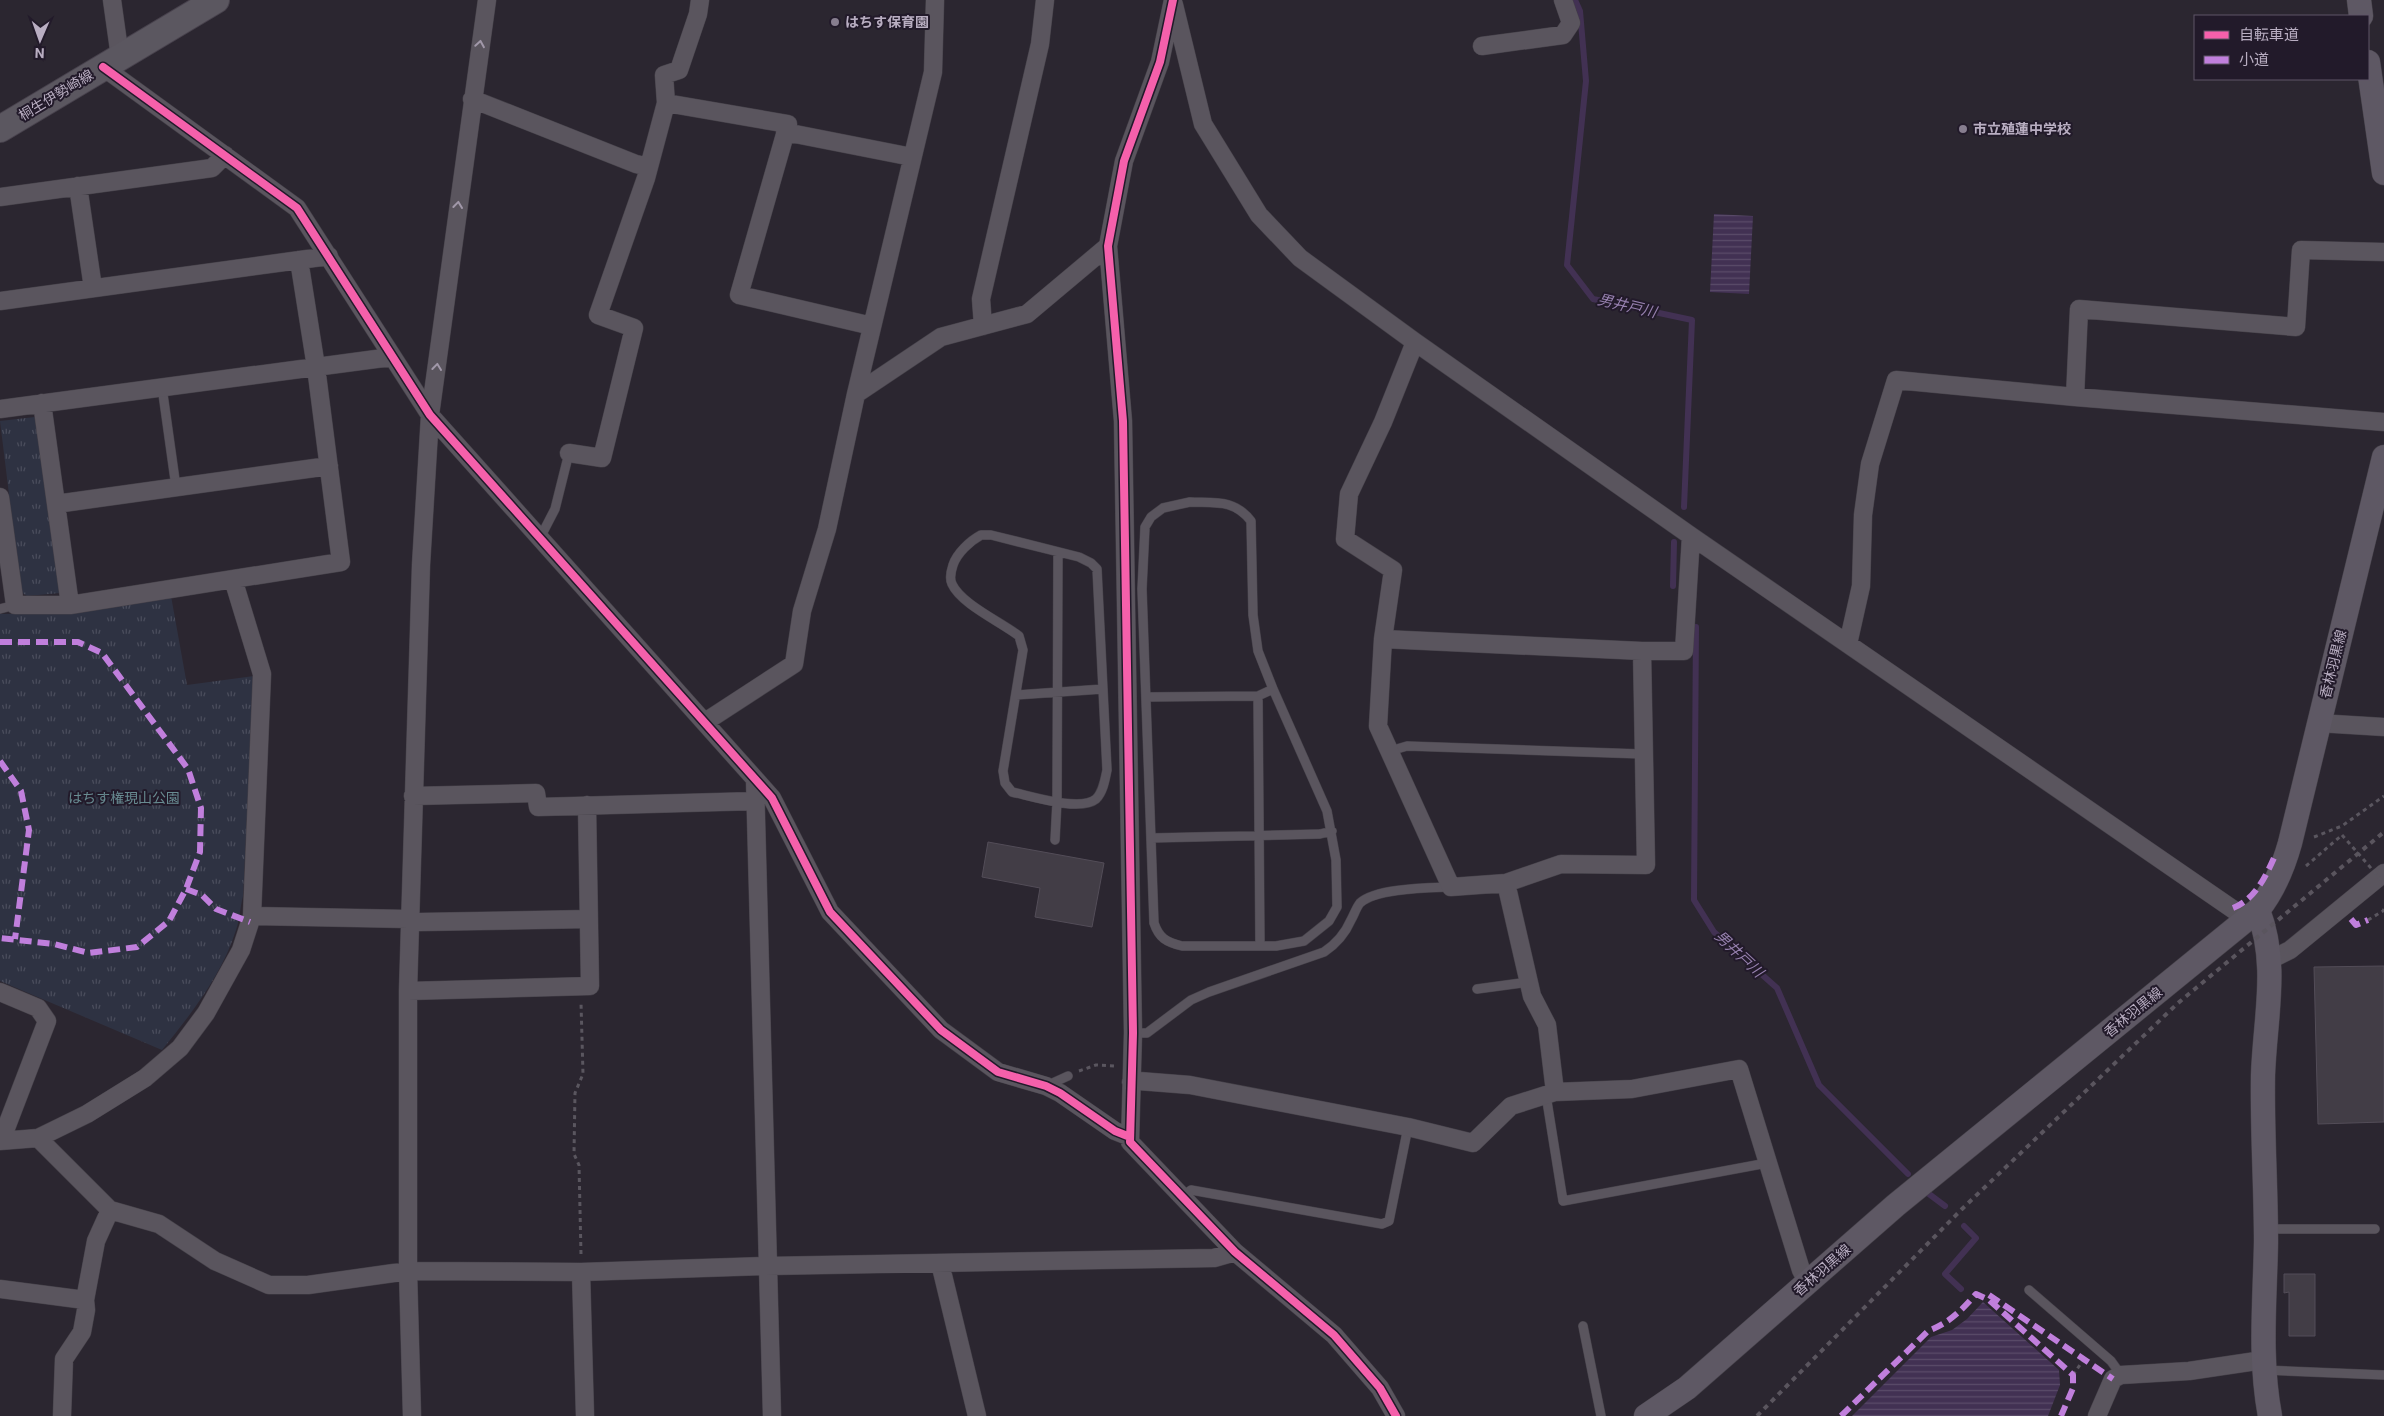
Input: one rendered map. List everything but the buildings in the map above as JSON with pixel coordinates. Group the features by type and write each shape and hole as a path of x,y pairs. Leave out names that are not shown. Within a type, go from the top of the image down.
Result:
{"main road":[{"name":"桐生伊勢崎線","path":"0,129 216,0"},
{"path":"2359,0 2361,15"},
{"path":"2369,69 2384,173"},
{"name":"香林羽黒線","path":"1646,1416 1687,1388 1904,1199 2252,914 2272,890 2285,862 2384,457"},
{"path":"2252,914 2266,932 2270,960 2263,1076 2266,1229 2263,1365 2270,1416"}],"street":[{"path":"112,0 112,62 225,155 297,208 430,415 772,798 830,912 941,1030 998,1072 1046,1086 1060,1093 1114,1131 1130,1137"},
{"path":"412,1416 408,1271 408,919 420,565 430,415 487,0"},
{"path":"569,453 602,458 634,328 598,316 649,167 666,103 664,75 679,70 698,14 700,0"},
{"path":"705,722 794,664 802,611 827,529 856,394 932,72 935,0"},
{"path":"983,326 981,299 1040,44 1045,0"},
{"path":"1396,1416 1380,1388 1334,1335 1235,1252 1130,1142 1128,1075 1133,1032 1123,421 1108,246 1124,161 1160,62 1173,0 1203,124 1259,214 1300,258 1414,342 1691,536 1848,644 2252,914"},
{"path":"1482,46 1563,35 1571,23 1563,0"},
{"path":"472,99 636,164 649,167"},
{"path":"666,103 788,124 739,295 872,326"},
{"path":"785,132 912,157"},
{"path":"0,197 212,168 225,155"},
{"path":"78,186 93,288"},
{"path":"856,394 941,337 1027,314 1108,246"},
{"path":"2075,396 2079,310 2296,327 2301,250 2384,252"},
{"path":"0,301 329,256"},
{"path":"0,497 8,607 70,605 341,562 316,367 299,260"},
{"path":"1414,342 1383,422 1349,494 1345,538 1393,570 1383,638 1378,726 1451,887 1506,883 1561,864 1646,865 1642,754 1642,651"},
{"path":"0,409 391,356"},
{"path":"1848,644 1861,586 1862,515 1870,464 1896,380 2384,422"},
{"path":"42,403 70,605"},
{"path":"56,504 329,466"},
{"path":"1383,638 1642,651 1684,651 1691,536"},
{"path":"0,992 38,1008 47,1021 1,1141 38,1138 86,1114 144,1078 180,1048 206,1013 241,950 252,916 262,674 233,579"},
{"path":"2318,723 2384,727"},
{"path":"755,780 772,1416"},
{"path":"413,796 536,793 538,807 756,801"},
{"path":"408,990 590,986 587,805"},
{"path":"2270,960 2290,950 2384,873"},
{"path":"1506,883 1532,996 1547,1025 1550,1093"},
{"path":"252,916 408,919 420,922 589,919"},
{"path":"1128,1075 1139,1081 1190,1085 1408,1127 1474,1143 1511,1106 1550,1093 1632,1089 1739,1069 1801,1270 1808,1283"},
{"path":"38,1138 110,1210 159,1224 215,1261 269,1285 308,1285 408,1271 581,1272 767,1266 1214,1258 1235,1252"},
{"path":"62,1416 64,1359 82,1332 86,1310 85,1300 96,1241 110,1210"},
{"path":"940,1264 977,1416"},
{"path":"581,1272 585,1416"},
{"path":"0,1289 85,1300"},
{"path":"2097,1416 2113,1379 2121,1375 2263,1365"}],"lane":[{"path":"162,388 176,487"},
{"path":"540,538 556,508 569,453"},
{"path":"1190,502 1236,506 1251,521 1255,636 1273,689 1327,811 1332,831 1336,860 1337,907 1328,921 1304,940 1276,946 1182,946 1169,943 1158,936 1154,923 1146,697 1142,589 1145,527 1151,517 1163,508 1190,502"},
{"path":"981,534 992,535 1058,552 1091,563 1097,569 1107,770 1102,791 1095,800 1086,804 1058,801 1012,792 1005,783 1004,771 1023,650 1019,636 956,592 950,582 950,573 955,558 981,534"},
{"path":"1055,840 1058,801 1058,552"},
{"path":"1016,695 1103,689"},
{"path":"1146,697 1258,696 1273,689"},
{"path":"1258,696 1260,946"},
{"path":"1390,751 1407,746 1642,754"},
{"path":"1151,838 1320,834 1332,831"},
{"path":"1133,1032 1147,1033 1190,1000 1208,992 1324,952 1334,945 1346,930 1361,903 1370,898 1385,893 1451,887"},
{"path":"1477,989 1528,982"},
{"path":"1046,1086 1068,1076"},
{"path":"1550,1093 1563,1202 1767,1163"},
{"path":"1181,1197 1191,1190 1382,1224 1389,1221 1408,1127"},
{"path":"2266,1229 2375,1230"},
{"path":"2029,1290 2111,1361 2121,1375"},
{"path":"1583,1326 1601,1416"},
{"path":"2263,1365 2384,1374"}],"path":[{"path":"2311,845 2314,838 2342,826 2384,796"},
{"path":"2311,863 2342,835 2384,883"},
{"path":"2368,920 2383,911 2384,908"},
{"path":"580,986 583,1074 575,1093 574,1154 579,1165 581,1272"},
{"path":"1068,1076 1096,1065 1128,1075"},
{"path":"2073,1375 2084,1359"}],"green space":[{"path":"35,417 60,593 27,596 21,592 0,421"},
{"name":"はちす権現山公園","path":"171,596 187,685 254,676 243,896 237,926 223,963 205,993 162,1050 0,981 0,614 69,613"}],"shaded area":[{"path":"1714,214 1753,216 1749,294 1710,292"},
{"path":"1983,1302 2059,1370 2060,1385 2048,1416 1852,1416 1931,1337 1952,1330 1967,1319"}],"waterway":[{"name":"男井戸川","path":"1575,0 1580,11 1586,81 1567,265 1593,299 1692,320 1684,507"},
{"name":"男井戸川","path":"1673,586 1674,542"},
{"name":"男井戸川","path":"1696,627 1694,900 1714,932 1777,988 1819,1085 1908,1174"},
{"name":"男井戸川","path":"1929,1194 1945,1206"},
{"name":"男井戸川","path":"1961,1289 1945,1274 1976,1238 1964,1226"}],"railway":[{"path":"1757,1416 1962,1209 2178,1003 2384,832"}],"marked path":[{"path":"0,642 78,642 102,653 188,769 201,808 200,852 186,889 169,921 137,947 89,953 54,944 0,938"},
{"path":"0,761 21,791 29,830 15,939"},
{"path":"2233,908 2247,900 2258,888 2274,858"},
{"path":"186,889 202,895 216,909 250,922"},
{"path":"2351,919 2356,925 2368,920"},
{"path":"1841,1416 1928,1331 1954,1316 1976,1294 1989,1300 2073,1375 2073,1388 2061,1416"},
{"path":"1989,1295 2113,1379"}],"cycle path":[{"path":"1173,0 1160,62 1124,161 1108,246 1123,421 1133,1033 1130,1142 1235,1252 1334,1335 1380,1388 1396,1416"},
{"path":"103,67 297,208 430,415 772,798 830,912 941,1030 998,1072 1046,1086 1060,1093 1115,1131 1130,1137"}],"place":[{"name":"はちす保育園","path":"835,22"},
{"name":"市立殖蓮中学校","path":"1963,129"}]}
